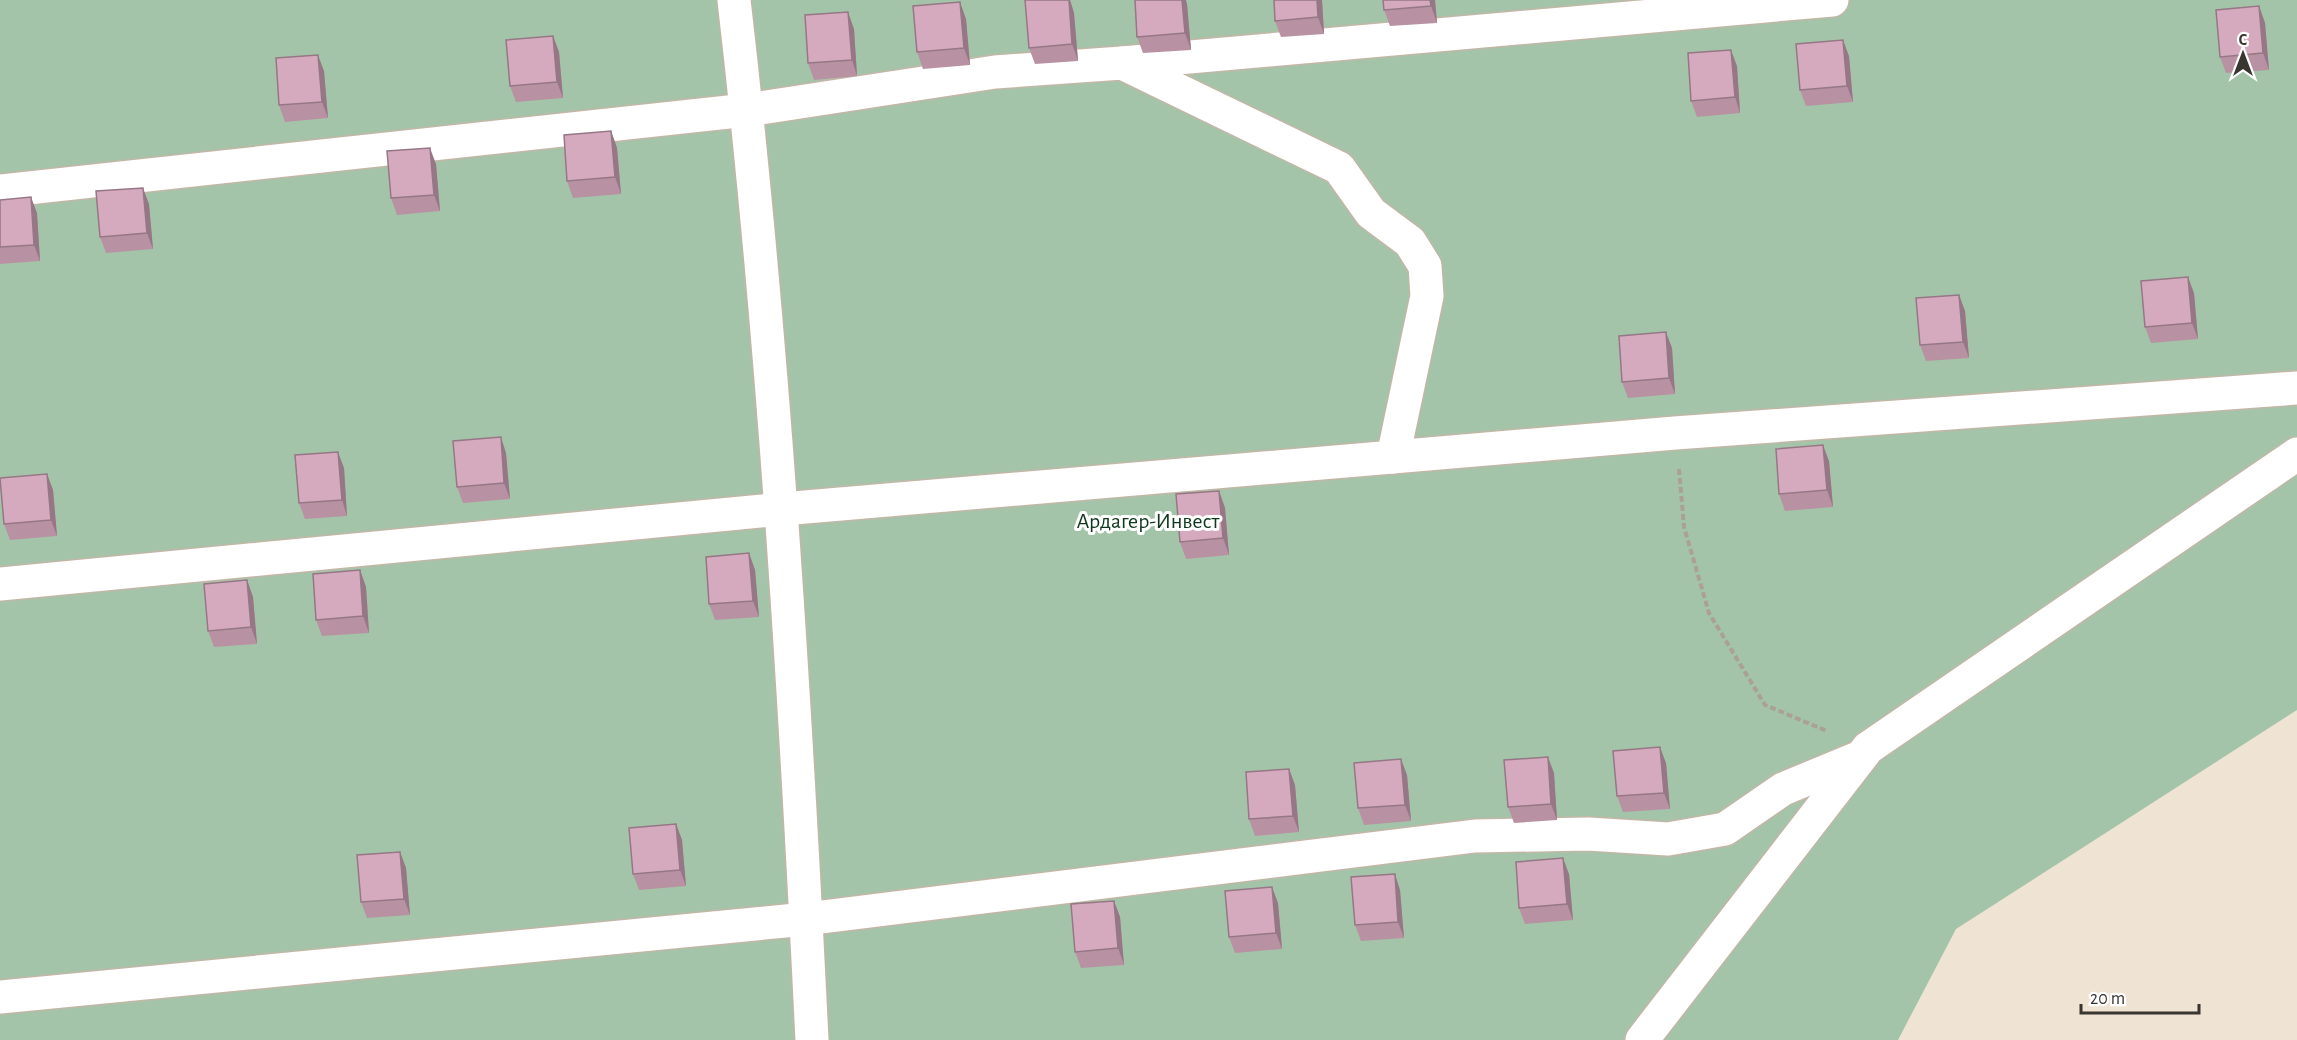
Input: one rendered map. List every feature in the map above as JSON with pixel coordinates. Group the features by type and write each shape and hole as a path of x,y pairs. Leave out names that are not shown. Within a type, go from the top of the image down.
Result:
{"street":[{"path":"734,0 747,110 782,509 812,1040"},
{"path":"0,191 747,110 995,72 1122,63 1832,0"},
{"path":"1122,63 1339,168 1371,213 1410,242 1425,266 1427,296 1393,457"},
{"path":"0,584 782,509 1675,433 2297,388"},
{"path":"0,997 806,919 1475,836 1588,834 1668,839 1725,829 1783,789 1863,753 2297,454"},
{"path":"1642,1040 1863,753"}],"path":[{"path":"1675,433 1684,526 1709,613 1720,632 1766,705 1863,753"}],"green space":[{"name":"Ардагер-Инвест","path":"0,0 2297,0 2297,710 1956,929 1898,1040 0,1040"}],"building":[{"path":"1025,0 1069,0 1072,44 1029,48"},
{"path":"1135,0 1182,0 1185,33 1137,37"},
{"path":"1274,0 1317,0 1318,17 1275,21"},
{"path":"1383,0 1430,0 1431,6 1384,10"},
{"path":"960,2 964,48 917,52 913,6"},
{"path":"2259,6 2263,53 2220,57 2216,10"},
{"path":"848,12 852,60 808,63 805,15"},
{"path":"553,36 557,82 510,86 506,40"},
{"path":"1843,40 1847,86 1800,90 1796,44"},
{"path":"1731,50 1735,97 1691,101 1688,53"},
{"path":"318,55 322,102 279,105 276,58"},
{"path":"611,131 615,177 567,181 564,135"},
{"path":"430,148 434,195 391,198 387,151"},
{"path":"143,188 147,233 100,237 96,191"},
{"path":"31,197 34,245 0,247 0,200"},
{"path":"2188,277 2192,323 2145,327 2141,281"},
{"path":"1959,295 1963,342 1920,345 1916,298"},
{"path":"1666,332 1669,378 1622,382 1619,336"},
{"path":"501,437 504,483 457,487 453,441"},
{"path":"1823,445 1827,490 1779,494 1776,449"},
{"path":"338,452 342,500 299,503 295,455"},
{"path":"47,474 51,520 4,524 0,478"},
{"path":"1219,491 1223,538 1180,542 1176,494"},
{"path":"749,553 753,601 709,604 706,557"},
{"path":"360,570 363,616 316,620 313,574"},
{"path":"247,580 251,627 208,631 204,584"},
{"path":"1660,747 1664,793 1617,796 1613,751"},
{"path":"1548,757 1551,804 1508,807 1504,760"},
{"path":"1401,759 1405,805 1358,808 1354,763"},
{"path":"1289,769 1293,816 1249,819 1246,772"},
{"path":"676,824 680,870 633,874 629,828"},
{"path":"400,852 404,899 361,902 357,855"},
{"path":"1563,858 1567,904 1519,908 1516,862"},
{"path":"1395,874 1398,922 1355,925 1351,877"},
{"path":"1272,887 1276,933 1229,937 1225,891"},
{"path":"1114,901 1118,948 1075,952 1071,904"}]}
